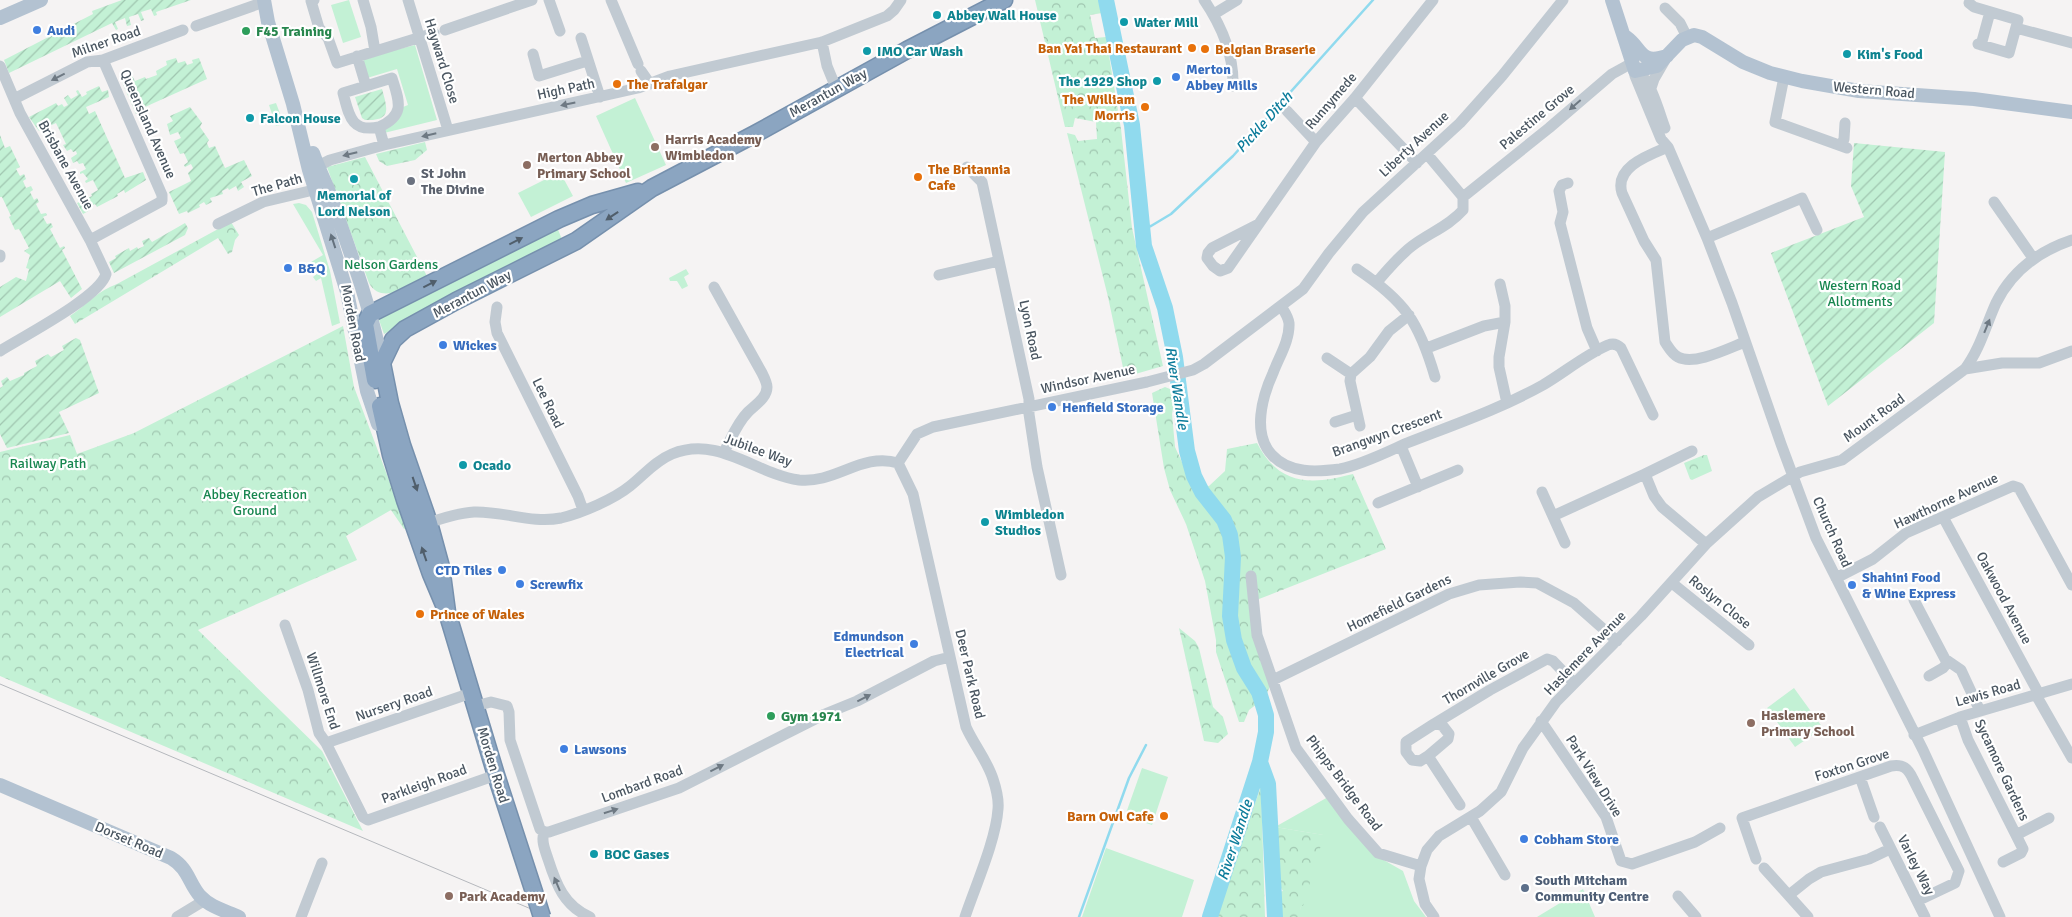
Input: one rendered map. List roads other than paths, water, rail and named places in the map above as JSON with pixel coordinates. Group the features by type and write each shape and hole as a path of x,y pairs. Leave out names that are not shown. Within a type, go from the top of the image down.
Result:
{"highway":[{"name":"Merantun Way","path":"382,363 390,342 405,329 576,241 652,188 755,134 836,88 1004,0"},
{"name":"Merantun Way","path":"388,305 559,218 592,205 652,188"},
{"name":"Morden Road","path":"388,305 370,314 365,324 367,340 391,454 422,525"},
{"name":"Morden Road","path":"382,363 390,403 447,612 496,775 542,917"}],"main road":[{"path":"0,18 41,0"},
{"path":"1612,0 1633,67 1657,66 1687,37"},
{"name":"Morden Road","path":"264,1 268,22 293,104 318,166 321,188 348,292 367,340 382,363"},
{"path":"1623,35 1634,42 1638,52 1648,58 1654,60 1667,56"},
{"name":"Western Road","path":"1687,37 1697,36 1742,62 1784,77 1859,91 1965,98 2072,112"},
{"name":"Morden Road","path":"293,104 299,133 370,314"},
{"path":"367,340 405,329"},
{"name":"Dorset Road","path":"0,785 171,858 183,867 196,890 205,900 233,916"}],"street":[{"path":"314,0 311,1 319,28 328,38 337,63 439,32 532,0"},
{"path":"363,0 371,27 375,51"},
{"name":"Hayward Close","path":"408,0 448,130"},
{"path":"549,0 560,31"},
{"path":"612,0 639,68 650,84"},
{"name":"High Path","path":"318,166 330,160 384,145 600,97 650,84 670,76 822,42 887,16 901,0"},
{"path":"1204,0 1214,14 1226,41 1233,75 1233,86"},
{"path":"1214,14 1237,0"},
{"name":"Runnymede","path":"1257,225 1212,248 1207,258 1213,266 1220,271 1228,268 1316,142 1355,98 1433,0"},
{"name":"Liberty Avenue","path":"1281,306 1303,289 1329,252 1363,212 1460,123 1502,76 1563,0"},
{"path":"196,26 264,1"},
{"path":"1970,3 1974,7 2018,20 2009,53 1980,45 1990,12"},
{"path":"1665,8 1680,23 1687,37"},
{"path":"2016,28 2072,43"},
{"name":"Milner Road","path":"14,99 87,62 103,60 183,30"},
{"path":"580,38 600,97"},
{"path":"822,42 827,66 836,88"},
{"path":"533,54 539,76 587,61"},
{"path":"357,56 366,86"},
{"path":"1650,91 1654,79 1667,56"},
{"name":"Queensland Avenue","path":"90,240 162,201 162,195 103,60"},
{"name":"Brisbane Avenue","path":"0,66 14,99 105,270 105,278 99,286 63,313 0,350"},
{"name":"Church Road","path":"1633,67 1642,76 1650,91 1668,136 1668,147"},
{"name":"Church Road","path":"1633,67 1661,139 1668,147 1707,238 1816,538 1914,735 1998,916"},
{"name":"Palestine Grove","path":"1463,197 1549,128 1612,74 1633,67"},
{"path":"1784,77 1775,122 1844,147 1845,123"},
{"path":"392,78 399,102 398,111 394,118 379,127 370,129 355,124 350,118 343,93 392,78"},
{"path":"1355,98 1417,163"},
{"path":"1288,111 1316,142"},
{"path":"379,127 384,145"},
{"path":"1668,147 1636,163 1626,170 1620,180 1622,193 1658,267 1665,342 1670,351 1677,356 1691,360 1746,342"},
{"path":"1377,282 1399,257 1458,216 1463,210 1463,197 1427,154"},
{"name":"Lyon Road","path":"967,167 982,182 1017,341 1037,467 1061,575"},
{"path":"1568,183 1562,184 1558,191 1563,208 1560,223 1569,235 1587,328 1597,351"},
{"name":"The Path","path":"218,224 239,219 263,202 321,188"},
{"path":"1707,238 1802,198 1818,230"},
{"path":"1994,202 2033,258"},
{"name":"Mount Road","path":"1792,476 1842,460 1965,369 1976,352 1997,302 2019,271 2033,258 2072,240"},
{"path":"940,275 999,261"},
{"path":"1357,269 1377,282 1410,315 1423,338 1435,377"},
{"path":"1500,284 1505,306 1505,322 1499,367 1507,402"},
{"path":"714,287 762,373 767,387 766,394 747,412 738,424 724,452"},
{"name":"Windsor Avenue","path":"898,463 911,441 923,430 1192,370 1204,364 1281,306"},
{"name":"Brangwyn Crescent","path":"1281,306 1288,320 1288,328 1284,348 1268,386 1260,428 1267,449 1274,457 1294,469 1308,471 1342,468 1401,446 1507,402 1543,384 1597,351 1613,344 1621,348 1653,415"},
{"name":"Lee Road","path":"497,307 495,322 504,350 578,496 582,510"},
{"path":"1350,374 1370,357 1389,331 1410,315"},
{"path":"1427,348 1484,326 1505,322"},
{"name":"Mount Road","path":"1965,369 2002,363 2039,363 2072,351"},
{"path":"1327,358 1350,374 1359,420 1335,422"},
{"path":"1401,446 1418,487"},
{"name":"Jubilee Way","path":"422,525 460,514 475,512 543,519 563,517 607,500 629,487 649,468 673,454 699,448 724,452 786,478 801,480 815,480 828,477 876,460 886,459 898,463"},
{"path":"1553,516 1692,451"},
{"name":"Deer Park Road","path":"898,463 913,494 966,727 993,777 998,808 996,827 965,917"},
{"path":"1378,503 1458,470"},
{"path":"1645,474 1654,496 1662,507 1706,544"},
{"name":"Haslemere Avenue","path":"1421,866 1427,850 1439,836 1480,811 1501,792 1523,748 1541,721 1574,683 1617,641 1706,544 1758,497 1792,476"},
{"name":"Hawthorne Avenue","path":"1836,578 1873,559 1906,533 2013,486 2019,488 2072,584"},
{"path":"1542,492 1565,543"},
{"name":"Oakwood Avenue","path":"1943,516 2072,758"},
{"name":"Phipps Bridge Road","path":"1251,576 1257,635 1296,748 1348,819 1378,853 1421,866"},
{"name":"Homefield Gardens","path":"1273,680 1448,594 1462,588 1488,584 1537,583 1587,613 1617,641"},
{"name":"Roslyn Close","path":"1672,583 1749,645"},
{"path":"1914,600 1948,662 1961,670 1980,710"},
{"name":"Willmore End","path":"285,625 308,690 319,733 326,743 363,817"},
{"name":"Lombard Road","path":"544,832 549,832 679,788 825,714 856,701 934,662 950,657"},
{"name":"Thornville Grove","path":"1434,724 1446,728 1449,734 1448,739 1420,761 1412,760 1408,756 1405,747 1406,742 1434,724 1490,690 1547,659 1553,660 1574,683"},
{"path":"1929,676 1943,668 1948,662"},
{"name":"Lewis Road","path":"1914,735 1980,710 2072,684"},
{"path":"473,700 507,706 510,712 510,740 540,829 544,832 544,848 560,891 579,912 590,917"},
{"name":"Nursery Road","path":"326,743 473,700"},
{"name":"Sycamore Gardens","path":"1960,717 1968,740 2023,848 2021,853 2002,862"},
{"name":"Park View Drive","path":"1541,721 1606,817 1621,861 1632,864 1695,842 1720,828"},
{"path":"1428,756 1460,805"},
{"name":"Foxton Grove","path":"1789,895 1760,864 1742,818 1898,765 1908,770 1958,872 1955,883 1917,901"},
{"name":"Parkleigh Road","path":"363,817 368,820 496,775"},
{"name":"Varley Way","path":"1860,777 1877,822 1925,917"},
{"path":"1470,816 1505,875"},
{"name":"Sycamore Gardens","path":"2016,835 2049,818"},
{"path":"1808,917 1789,895 1809,879 1822,872 1869,859 1890,849"},
{"path":"301,917 322,863"},
{"path":"1421,866 1421,890 1425,904 1434,917"},
{"path":"1678,896 1696,917"},
{"path":"176,917 205,900"}],"waterway":[{"name":"River Wandle","path":"1106,0 1132,125 1144,246 1165,308 1175,357 1187,451 1194,476 1202,492 1224,520 1230,535 1233,557 1230,616 1234,640 1244,668 1259,692 1266,715 1266,732 1260,762 1210,917"},
{"name":"Pickle Ditch","path":"1141,229 1151,226 1171,214 1233,156 1373,0"},
{"path":"1079,917 1129,778 1146,745"},
{"name":"River Wandle","path":"1260,762 1268,784 1275,917"}],"tram line":[{"path":"0,684 550,917"}],"place":[{"name":"Abbey Wall House","path":"937,15"},
{"name":"Water Mill","path":"1124,22"},
{"name":"Audi","path":"37,30"},
{"name":"F45 Training","path":"246,31"},
{"name":"Ban Yai Thai Restaurant","path":"1192,48"},
{"name":"Belgian Braserie","path":"1205,49"},
{"name":"IMO Car Wash","path":"867,51"},
{"name":"Kim's Food","path":"1847,54"},
{"name":"Merton Abbey Mills","path":"1176,77"},
{"name":"The 1929 Shop","path":"1157,81"},
{"name":"The Trafalgar","path":"617,84"},
{"name":"The William Morris","path":"1145,107"},
{"name":"Falcon House","path":"250,118"},
{"name":"Harris Academy Wimbledon","path":"655,147"},
{"name":"Merton Abbey Primary School","path":"527,165"},
{"name":"The Britannia Cafe","path":"918,177"},
{"name":"Memorial of Lord Nelson","path":"354,179"},
{"name":"St John The Divine","path":"411,181"},
{"name":"B&Q","path":"288,268"},
{"name":"Wickes","path":"443,345"},
{"name":"Henfield Storage","path":"1052,407"},
{"name":"Ocado","path":"463,465"},
{"name":"Wimbledon Studios","path":"985,522"},
{"name":"CTD Tiles","path":"502,570"},
{"name":"Screwfix","path":"520,584"},
{"name":"Shahini Food & Wine Express","path":"1852,585"},
{"name":"Prince of Wales","path":"420,614"},
{"name":"Edmundson Electrical","path":"914,644"},
{"name":"Gym 1971","path":"771,716"},
{"name":"Haslemere Primary School","path":"1751,723"},
{"name":"Lawsons","path":"564,749"},
{"name":"Barn Owl Cafe","path":"1164,816"},
{"name":"Cobham Store","path":"1524,839"},
{"name":"BOC Gases","path":"594,854"},
{"name":"South Mitcham Community Centre","path":"1525,888"},
{"name":"Park Academy","path":"449,896"}],"park label":[{"name":"Nelson Gardens","path":"391,264"},
{"name":"Western Road Allotments","path":"1860,294"},
{"name":"Railway Path","path":"48,463"},
{"name":"Abbey Recreation Ground","path":"255,502"}]}
